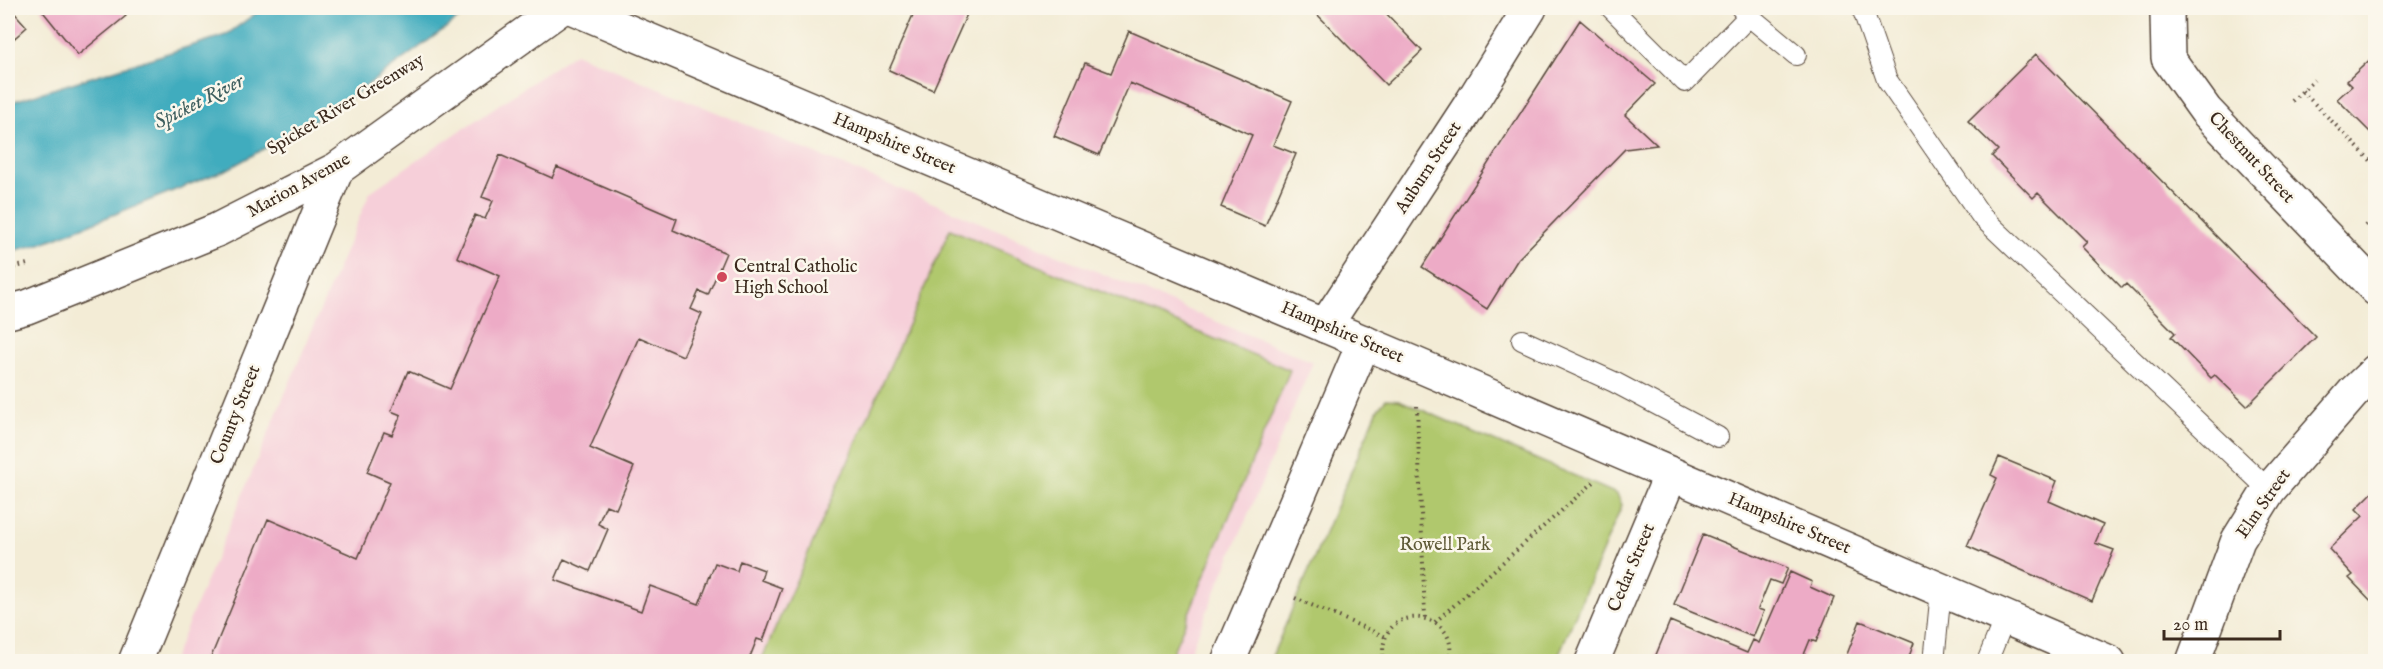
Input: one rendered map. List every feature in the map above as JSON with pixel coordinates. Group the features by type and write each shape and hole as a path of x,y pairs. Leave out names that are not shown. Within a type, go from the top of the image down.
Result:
{"street":[{"name":"Marion Avenue","path":"8,312 37,303 217,230 337,169 561,8"},
{"name":"Hampshire Street","path":"573,8 1364,342 2109,662"},
{"name":"Auburn Street","path":"1325,326 1472,102 1530,8"},
{"name":"Chestnut Street","path":"2169,8 2167,14 2168,58 2199,102 2376,289"},
{"name":"County Street","path":"135,662 337,169"},
{"path":"1228,662 1364,342"},
{"name":"Elm Street","path":"2193,662 2238,540 2269,490 2354,392 2376,371"},
{"name":"Cedar Street","path":"1592,662 1671,474"}],"lane":[{"path":"1611,8 1685,82 1745,11 1796,55"},
{"path":"1862,8 1887,80 1982,217 2269,490"},
{"path":"1522,340 1614,382 1718,437"},
{"path":"1934,662 1941,590"},
{"path":"1987,662 2005,617"}],"path":[{"path":"2292,101 2314,80"},
{"path":"2302,91 2376,166"},
{"path":"2360,230 2376,215"},
{"path":"8,269 34,262"},
{"path":"1413,363 1425,618"},
{"path":"1435,622 1593,482 1629,456"},
{"path":"1262,582 1386,637"},
{"path":"1384,662 1382,650 1386,637 1396,623 1405,618 1425,618 1435,622 1448,637 1451,647 1448,662"}],"shaded area":[{"name":"Central Catholic High School","path":"575,53 1313,362 1186,661 172,662 370,192"}],"green space":[{"path":"950,229 1290,370 1169,661 761,661"},
{"name":"Rowell Park","path":"1386,399 1399,400 1617,494 1622,505 1556,661 1270,661 1378,409"}],"water":[{"name":"Spicket River","path":"263,8 473,8 336,108 228,169 40,244 8,252 8,103 226,35"}],"building":[{"path":"8,8 27,27 8,44"},
{"path":"40,8 119,8 126,16 78,55"},
{"path":"916,8 954,8 967,14 933,90 889,70"},
{"path":"1311,8 1381,8 1422,51 1386,85"},
{"path":"1580,20 1655,84 1625,115 1657,145 1625,149 1518,259 1487,309 1422,267"},
{"path":"1129,31 1292,101 1273,145 1296,154 1265,226 1221,207 1252,135 1130,83 1099,155 1054,136 1085,63 1111,73"},
{"path":"2036,54 2316,337 2247,406 2215,375 2211,378 2171,337 2175,333 2126,284 2122,288 2082,247 2087,242 2038,193 2033,198 1992,156 1998,150 1968,121"},
{"path":"2376,54 2376,138 2337,99 2352,86 2347,81"},
{"name":"Central Catholic High School","path":"500,155 552,178 557,167 677,219 673,230 726,253 708,295 699,291 691,309 702,314 683,356 639,337 590,448 634,467 616,509 606,505 598,524 608,529 590,571 564,559 555,580 641,611 650,586 699,604 715,563 737,571 740,561 764,570 761,580 782,588 763,641 757,639 748,662 209,662 268,519 358,558 390,482 367,472 384,432 392,435 401,415 391,411 408,371 450,389 500,276 457,257 475,215 485,219 493,201 482,197"},
{"path":"1999,457 2057,481 2049,501 2103,525 2095,543 2114,550 2092,601 1967,546 1997,478 1991,475"},
{"path":"2376,489 2376,606 2349,578 2353,575 2329,549 2363,516 2356,509"},
{"path":"1703,534 1788,568 1781,584 1770,580 1758,609 1764,611 1753,637 1674,605"},
{"path":"1790,572 1812,582 1810,587 1834,598 1816,642 1810,640 1801,662 1653,662 1670,621 1747,653 1753,640 1759,643"},
{"path":"1860,621 1914,643 1907,662 1844,662"}],"place":[{"name":"Central Catholic High School","path":"722,277"}]}
